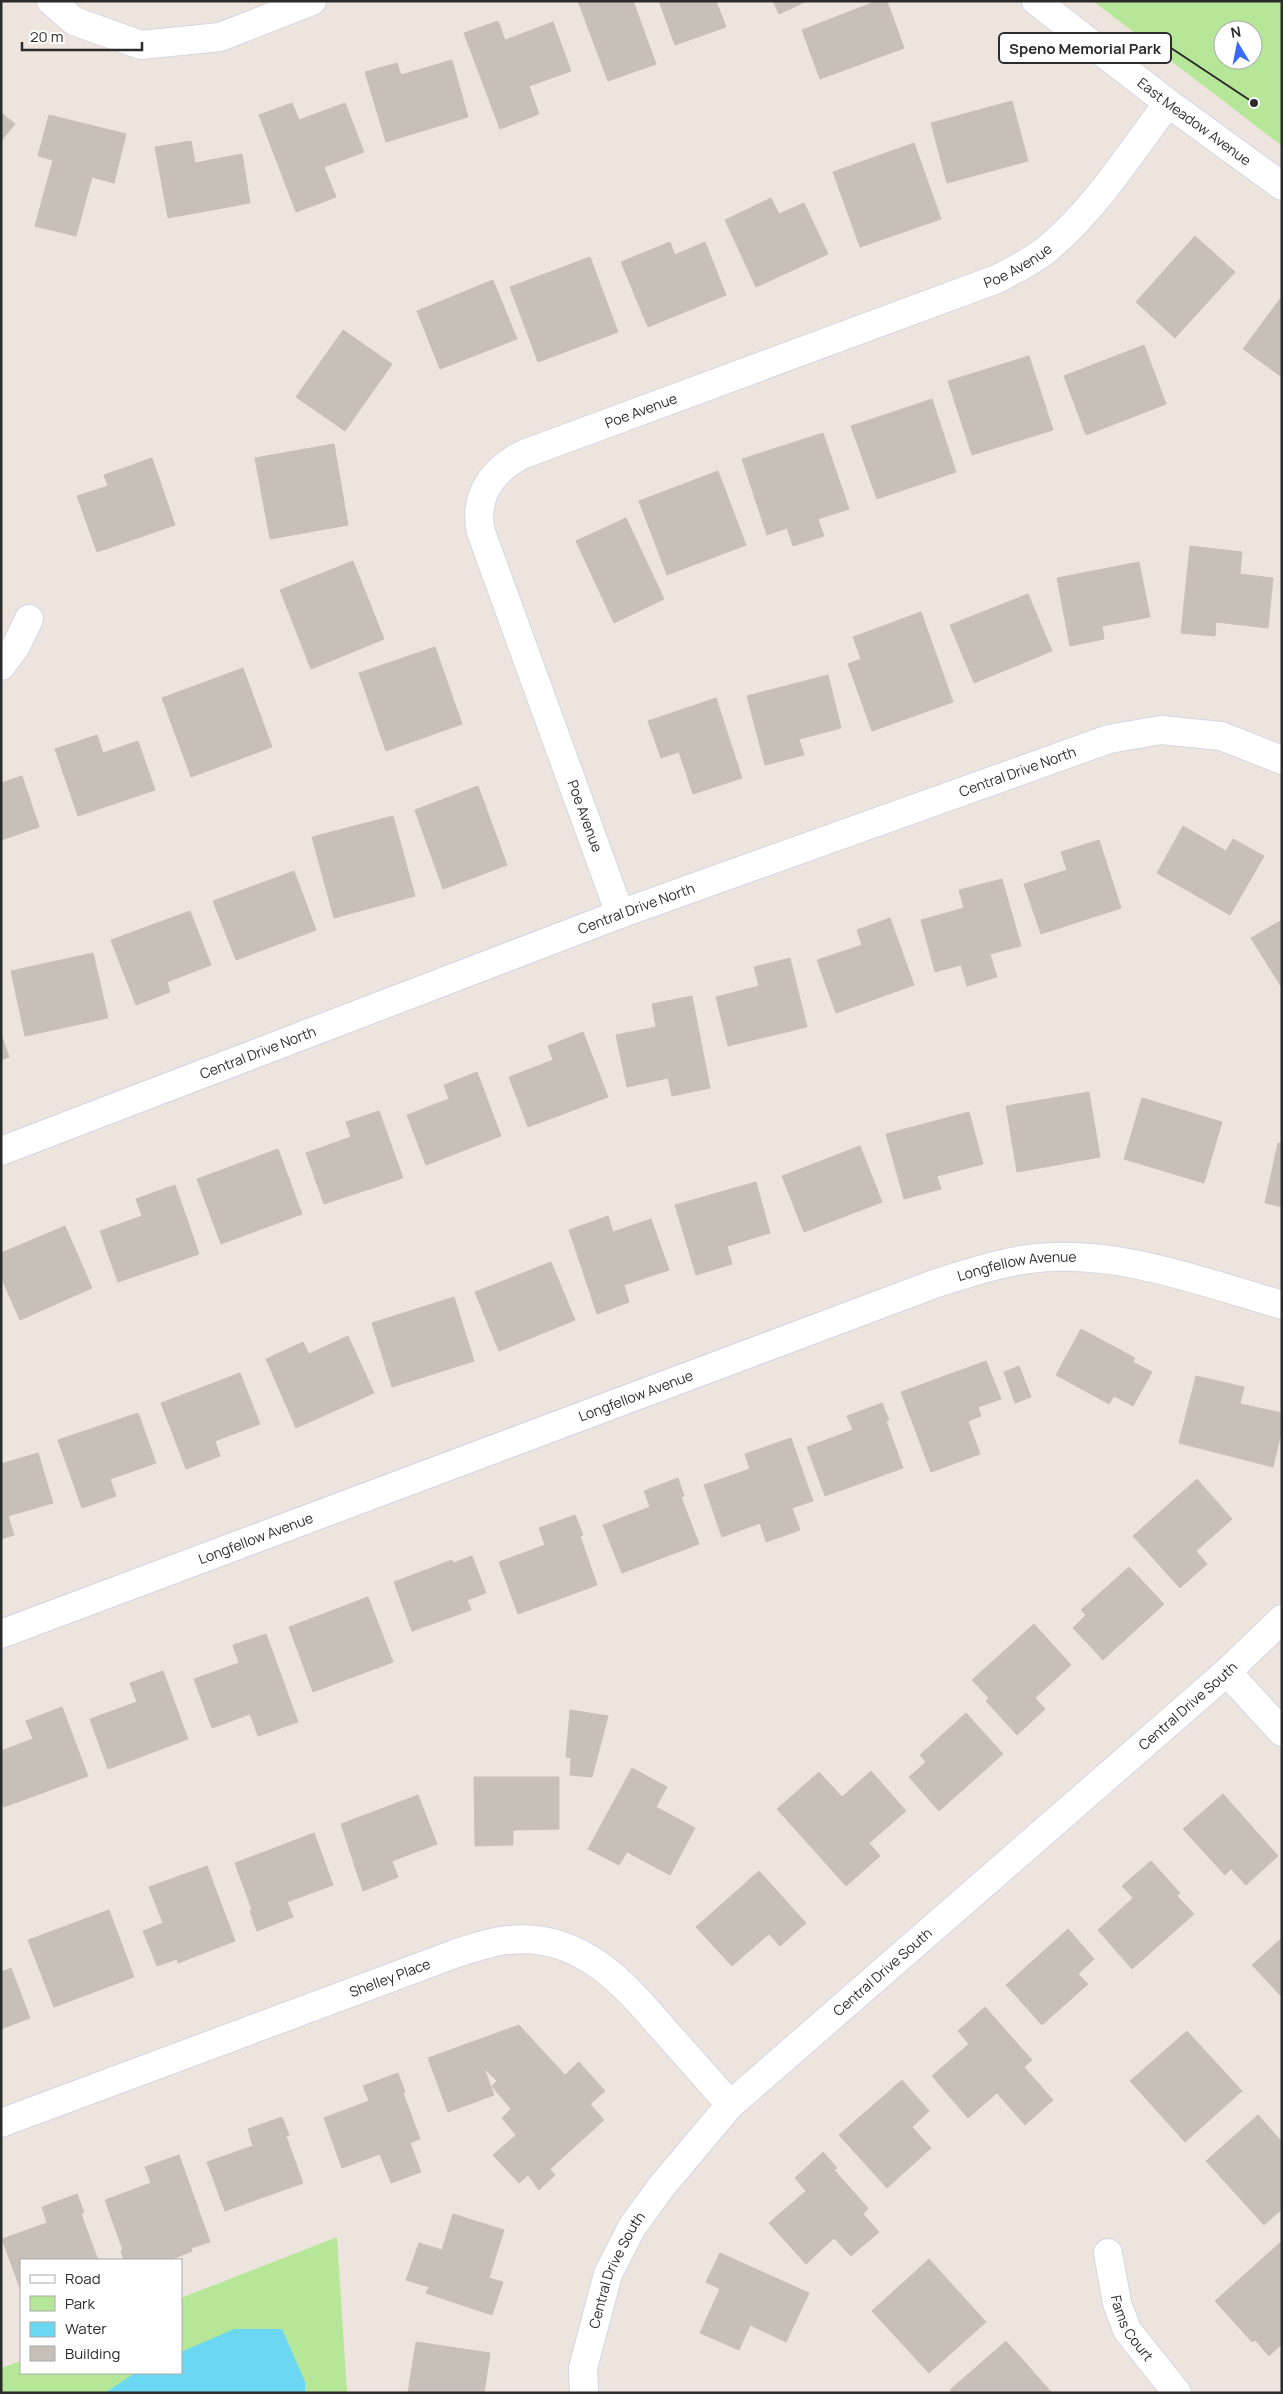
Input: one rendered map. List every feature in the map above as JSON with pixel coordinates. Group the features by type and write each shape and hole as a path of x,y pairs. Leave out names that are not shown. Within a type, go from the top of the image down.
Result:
{"street":[{"path":"51,1 74,21 141,45 220,36 312,1"},
{"name":"East Meadow Avenue","path":"1036,1 1168,103 1282,186"},
{"name":"Poe Avenue","path":"620,914 481,532 480,506 489,481 509,461 537,448 988,282 1026,264 1064,234 1087,210 1168,103"},
{"path":"1,666 16,646 29,619"},
{"name":"Central Drive North","path":"1,1151 620,914 1109,739 1161,730 1222,736 1282,760"},
{"name":"Longfellow Avenue","path":"1,1634 937,1283 984,1268 1029,1259 1072,1257 1113,1260 1158,1269 1282,1305"},
{"name":"Central Drive South","path":"584,2393 583,2368 608,2274 632,2227 662,2187 730,2105 1227,1672 1282,1619"},
{"path":"1227,1672 1282,1732"},
{"name":"Shelley Place","path":"1,2123 457,1953 509,1939 555,1943 576,1950 596,1961 634,1995 730,2105"},
{"name":"Fams Court","path":"1108,2253 1117,2303 1128,2330 1177,2393"}],"green space":[{"path":"1093,1 1282,1 1282,146"},
{"path":"337,2237 347,2393 1,2393 1,2368 20,2361 20,2374 182,2374 182,2298"}],"water":[{"path":"234,2329 282,2329 305,2382 305,2393 105,2393 134,2374 182,2374 182,2352"}],"building":[{"path":"578,1 633,1 656,64 608,81"},
{"path":"659,1 716,1 726,27 675,45"},
{"path":"773,1 807,1 779,14"},
{"path":"877,1 887,1 904,48 820,79 802,30"},
{"path":"498,21 505,40 553,22 571,71 529,86 539,114 500,129 464,33"},
{"path":"452,60 468,117 386,142 365,72 397,63 401,75"},
{"path":"1012,101 1028,161 947,183 931,123"},
{"path":"292,103 299,120 345,103 364,152 324,167 336,197 296,212 259,115"},
{"path":"1,113 15,124 1,141"},
{"path":"49,115 126,134 114,183 92,177 76,236 35,226 53,160 38,156"},
{"path":"191,141 195,163 242,154 250,203 168,218 155,147"},
{"path":"914,143 941,219 860,247 833,172"},
{"path":"771,198 779,214 804,203 828,254 756,287 725,220"},
{"path":"1195,236 1235,272 1175,338 1136,302"},
{"path":"670,242 675,255 705,242 726,295 648,327 621,262"},
{"path":"590,257 618,332 538,362 510,287"},
{"path":"493,280 517,339 440,369 417,311"},
{"path":"1280,299 1282,300 1282,377 1243,349"},
{"path":"343,330 392,364 345,431 296,397"},
{"path":"1144,345 1166,404 1086,435 1064,376"},
{"path":"1029,356 1053,430 972,455 948,381"},
{"path":"932,399 956,472 877,499 851,426"},
{"path":"823,433 849,509 818,519 824,536 793,546 787,528 767,535 742,459"},
{"path":"334,444 348,525 270,539 255,458"},
{"path":"152,458 175,525 97,552 77,496 108,486 104,475"},
{"path":"718,471 746,545 667,575 639,501"},
{"path":"626,518 664,599 614,623 576,541"},
{"path":"1190,546 1242,552 1240,574 1273,578 1268,628 1216,622 1215,636 1181,633"},
{"path":"353,561 384,639 311,669 280,590"},
{"path":"1139,562 1150,617 1102,626 1104,639 1070,646 1057,578"},
{"path":"1028,594 1052,651 974,683 950,625"},
{"path":"921,612 953,702 872,731 848,664 861,659 853,637"},
{"path":"435,647 462,724 386,751 359,673"},
{"path":"243,668 272,747 191,777 162,698"},
{"path":"828,675 841,728 799,739 804,755 765,765 747,696"},
{"path":"716,698 742,778 693,794 679,752 661,758 648,721"},
{"path":"97,735 103,753 138,741 155,790 78,816 55,749"},
{"path":"22,776 39,827 1,840 1,783"},
{"path":"478,786 507,865 443,889 415,810"},
{"path":"393,816 415,896 334,918 312,837"},
{"path":"1183,826 1226,851 1233,839 1264,856 1230,915 1157,873"},
{"path":"1099,840 1121,908 1041,934 1024,884 1067,870 1061,852"},
{"path":"294,871 316,930 236,960 213,901"},
{"path":"1002,879 1021,946 990,954 997,977 967,986 961,965 935,972 921,920 964,908 959,890"},
{"path":"190,911 211,965 167,982 170,992 136,1005 111,940"},
{"path":"890,918 914,985 836,1013 817,960 862,945 857,930"},
{"path":"1282,920 1282,988 1251,938"},
{"path":"93,953 108,1018 25,1036 11,971"},
{"path":"790,958 807,1027 728,1046 716,997 759,986 754,967"},
{"path":"692,996 710,1088 672,1096 668,1078 627,1087 616,1035 656,1027 652,1004"},
{"path":"583,1032 608,1097 528,1127 509,1077 553,1060 548,1046"},
{"path":"1,1034 9,1057 1,1060"},
{"path":"477,1072 501,1136 426,1165 407,1115 449,1099 444,1085"},
{"path":"1089,1092 1100,1157 1017,1172 1006,1106"},
{"path":"1142,1098 1222,1122 1204,1183 1124,1159"},
{"path":"379,1111 403,1178 324,1204 306,1153 351,1137 346,1122"},
{"path":"969,1112 983,1164 937,1176 941,1189 904,1199 886,1134"},
{"path":"1278,1143 1282,1144 1282,1207 1265,1203"},
{"path":"860,1146 882,1202 804,1232 782,1176"},
{"path":"278,1149 302,1214 221,1244 197,1179"},
{"path":"756,1182 770,1233 727,1246 732,1264 696,1275 675,1205"},
{"path":"175,1185 199,1254 118,1282 100,1231 142,1216 136,1199"},
{"path":"608,1216 613,1232 651,1219 669,1270 624,1285 629,1302 597,1314 569,1230"},
{"path":"65,1226 92,1288 20,1320 1,1277 1,1253"},
{"path":"551,1262 575,1320 499,1351 475,1292"},
{"path":"454,1297 474,1361 392,1387 372,1323"},
{"path":"1081,1329 1135,1358 1133,1362 1152,1372 1133,1406 1114,1396 1109,1404 1056,1375"},
{"path":"348,1336 374,1393 296,1428 266,1359 303,1342 309,1354"},
{"path":"986,1361 1001,1399 978,1407 981,1416 968,1421 980,1454 931,1472 901,1392"},
{"path":"1019,1366 1031,1397 1015,1403 1004,1372"},
{"path":"240,1373 260,1424 215,1441 220,1456 186,1469 161,1403"},
{"path":"1196,1376 1244,1387 1240,1404 1282,1413 1282,1429 1273,1467 1179,1443"},
{"path":"882,1403 889,1420 886,1421 903,1468 825,1496 807,1447 853,1430 847,1416"},
{"path":"138,1413 156,1463 110,1479 116,1496 82,1508 58,1440"},
{"path":"791,1438 813,1501 792,1508 800,1530 766,1542 760,1523 722,1537 704,1485 750,1469 745,1454"},
{"path":"38,1453 53,1503 8,1516 14,1535 1,1539 1,1464"},
{"path":"678,1478 684,1496 681,1497 699,1544 622,1573 603,1525 650,1507 644,1491"},
{"path":"1197,1479 1232,1519 1196,1551 1207,1564 1180,1588 1133,1536"},
{"path":"575,1515 583,1535 580,1536 597,1585 518,1614 499,1562 545,1545 539,1528"},
{"path":"472,1556 486,1593 467,1600 471,1610 412,1631 394,1582 452,1560 453,1563"},
{"path":"1129,1567 1164,1604 1103,1660 1073,1628 1086,1615 1081,1610"},
{"path":"368,1597 393,1662 313,1692 289,1627"},
{"path":"1034,1624 1071,1665 1035,1698 1045,1709 1017,1735 986,1701 989,1698 972,1680"},
{"path":"266,1634 298,1722 258,1736 250,1714 212,1728 194,1679 239,1663 233,1645"},
{"path":"163,1671 188,1739 108,1769 90,1719 137,1702 130,1683"},
{"path":"62,1707 88,1776 4,1807 1,1800 1,1751 33,1739 26,1721"},
{"path":"570,1710 608,1716 592,1777 570,1775 571,1758 566,1757"},
{"path":"966,1713 1003,1754 939,1811 909,1777 926,1762 920,1755"},
{"path":"632,1768 667,1787 656,1807 695,1828 670,1875 627,1852 619,1865 588,1849"},
{"path":"871,1771 906,1811 869,1843 880,1856 846,1886 777,1809 819,1772 842,1797"},
{"path":"474,1777 559,1777 559,1829 513,1830 513,1845 475,1846"},
{"path":"1223,1794 1278,1856 1246,1885 1231,1869 1225,1875 1183,1829"},
{"path":"418,1795 437,1844 392,1861 398,1877 363,1891 341,1824"},
{"path":"314,1833 333,1885 287,1902 293,1917 257,1931 250,1911 252,1910 235,1863"},
{"path":"1151,1861 1180,1893 1177,1896 1194,1914 1132,1969 1098,1930 1133,1898 1122,1886"},
{"path":"207,1866 235,1941 178,1963 177,1959 157,1966 143,1931 163,1923 149,1887"},
{"path":"759,1871 806,1923 780,1946 769,1934 732,1966 696,1927"},
{"path":"109,1910 134,1977 54,2007 28,1940"},
{"path":"1068,1929 1094,1959 1078,1974 1088,1984 1042,2025 1006,1985"},
{"path":"1282,1938 1282,1997 1252,1965"},
{"path":"11,1968 30,2018 1,2029 1,1972"},
{"path":"985,2007 1032,2060 1024,2067 1053,2100 1025,2125 997,2093 968,2118 932,2076 969,2044 958,2031"},
{"path":"519,2025 565,2075 579,2062 605,2091 590,2104 604,2120 550,2169 555,2175 539,2190 528,2175 519,2183 493,2155 516,2135 502,2118 511,2109 492,2086 497,2081 484,2068 494,2095 448,2112 428,2058"},
{"path":"1187,2031 1242,2091 1185,2142 1130,2081"},
{"path":"398,2073 405,2092 403,2093 420,2139 410,2143 421,2172 391,2183 380,2154 342,2168 324,2118 369,2101 363,2086"},
{"path":"902,2080 929,2111 912,2127 931,2148 887,2188 839,2135"},
{"path":"1258,2115 1282,2142 1282,2209 1264,2225 1206,2161"},
{"path":"282,2117 289,2135 286,2136 303,2183 225,2211 207,2162 253,2146 248,2129"},
{"path":"823,2152 837,2168 834,2170 868,2208 863,2214 879,2232 851,2256 834,2238 806,2264 769,2223 806,2191 795,2178"},
{"path":"179,2155 210,2242 191,2248 192,2251 172,2259 124,2259 121,2251 123,2250 105,2200 151,2183 145,2167"},
{"path":"77,2194 84,2212 81,2214 98,2259 20,2259 20,2288 2,2239 47,2223 42,2207"},
{"path":"453,2214 504,2230 489,2278 503,2282 492,2315 426,2293 429,2287 406,2280 419,2243 442,2250"},
{"path":"1282,2241 1282,2344 1269,2356 1255,2340 1252,2342 1215,2301"},
{"path":"720,2253 809,2293 786,2342 750,2325 739,2350 700,2333 720,2289 706,2282"},
{"path":"929,2259 986,2322 929,2373 872,2311"},
{"path":"1006,2341 1052,2393 953,2393 950,2390"},
{"path":"416,2342 490,2353 484,2393 408,2393"}],"place":[{"name":"Speno Memorial Park","path":"1254,103"}]}
